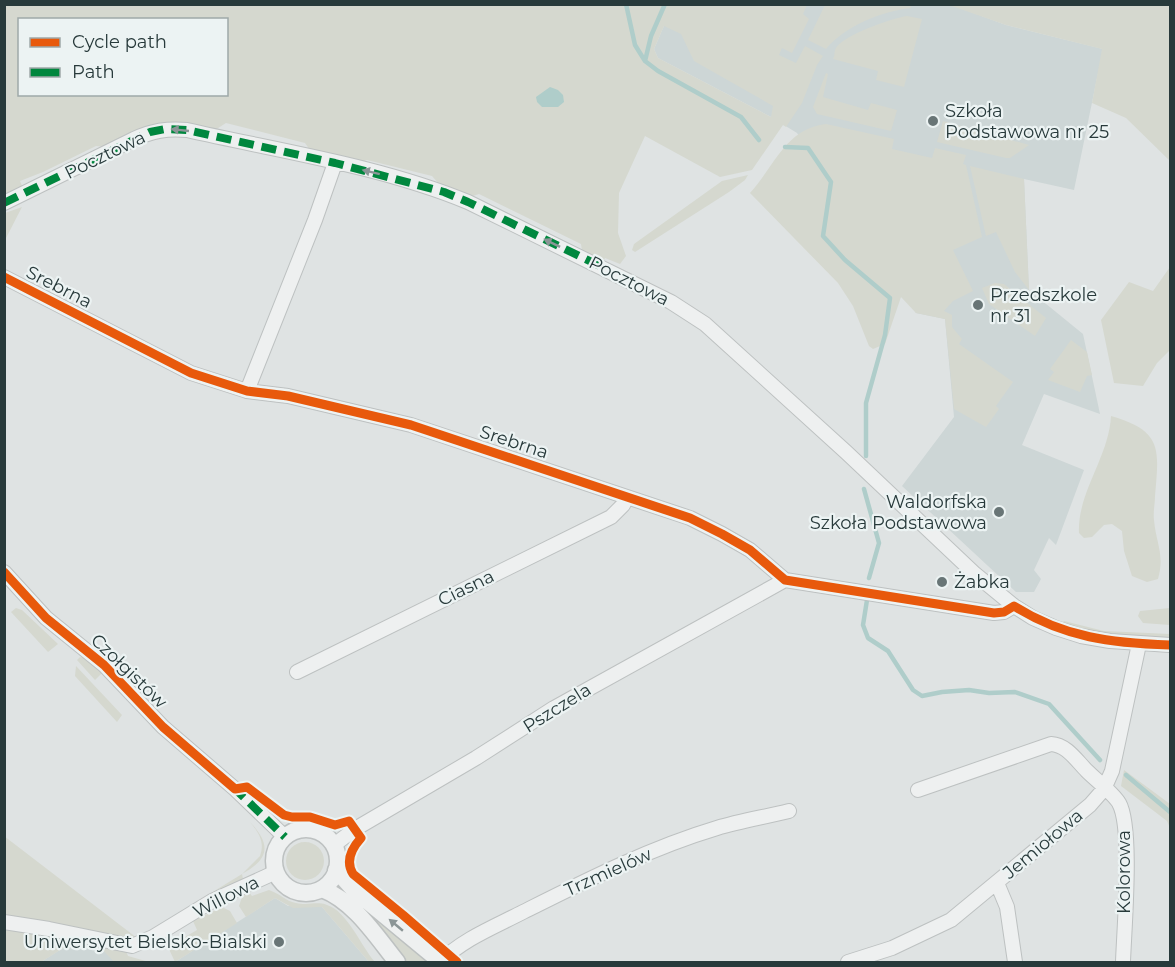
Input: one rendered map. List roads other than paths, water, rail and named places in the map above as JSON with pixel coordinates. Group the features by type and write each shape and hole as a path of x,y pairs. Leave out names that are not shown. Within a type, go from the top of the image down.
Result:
{"street":[{"name":"Pocztowa","path":"4,203 134,139 165,129 187,130 335,163 444,192 604,268 671,302 705,324 846,452 938,540 1014,606 1044,623 1082,636 1139,644 1170,645"},
{"path":"247,391 315,220 335,163"},
{"name":"Srebrna","path":"4,277 191,373 247,391 288,396 411,425 690,519 750,550 785,580"},
{"name":"Ciasna","path":"297,672 610,517 623,505 627,497"},
{"name":"Czołgistów","path":"4,572 46,618 104,665 163,727 235,789 285,837"},
{"path":"785,580 994,612 1004,612 1014,606"},
{"name":"Pszczela","path":"334,845 355,829 476,758 554,708 785,580"},
{"name":"Jemiołowa","path":"848,963 892,948 951,920 1090,805 1104,789 1112,771 1139,644"},
{"path":"918,790 1052,744 1064,747 1104,789"},
{"name":"Kolorowa","path":"1104,789 1120,805 1125,832 1123,963"},
{"name":"Trzmielów","path":"440,962 477,936 567,890 672,844 717,827 789,811"},
{"path":"309,829 319,831 334,845 338,860 336,870 328,884 322,889 310,893 293,890 280,880 276,872 275,853 278,844 285,837 299,830 309,829"},
{"path":"336,870 354,890 440,962"},
{"name":"Willowa","path":"4,922 49,928 132,946 153,937 212,901 276,872"},
{"path":"997,883 1006,907 1015,963"},
{"path":"322,889 334,893 345,901 397,963"}],"water":[{"path":"550,87 563,95 564,102 558,107 542,107 536,97"}],"waterway":[{"path":"626,4 635,45 645,61 658,71 741,117 759,140"},
{"path":"645,61 651,36 665,4"},
{"path":"785,147 808,148 831,182 823,236 845,260 890,298 885,335 866,403 866,456"},
{"path":"864,489 879,543 869,578"},
{"path":"867,600 863,625 868,638 888,651 913,690 922,696 969,690 989,693 1015,692 1049,704 1100,760"},
{"path":"1126,775 1170,812"}],"place":[{"name":"Szkoła Podstawowa nr 25","path":"933,121"},
{"name":"Przedszkole nr 31","path":"978,305"},
{"name":"Waldorfska Szkoła Podstawowa","path":"999,512"},
{"name":"Żabka","path":"942,582"},
{"name":"Uniwersytet Bielsko-Bialski","path":"279,942"}]}
